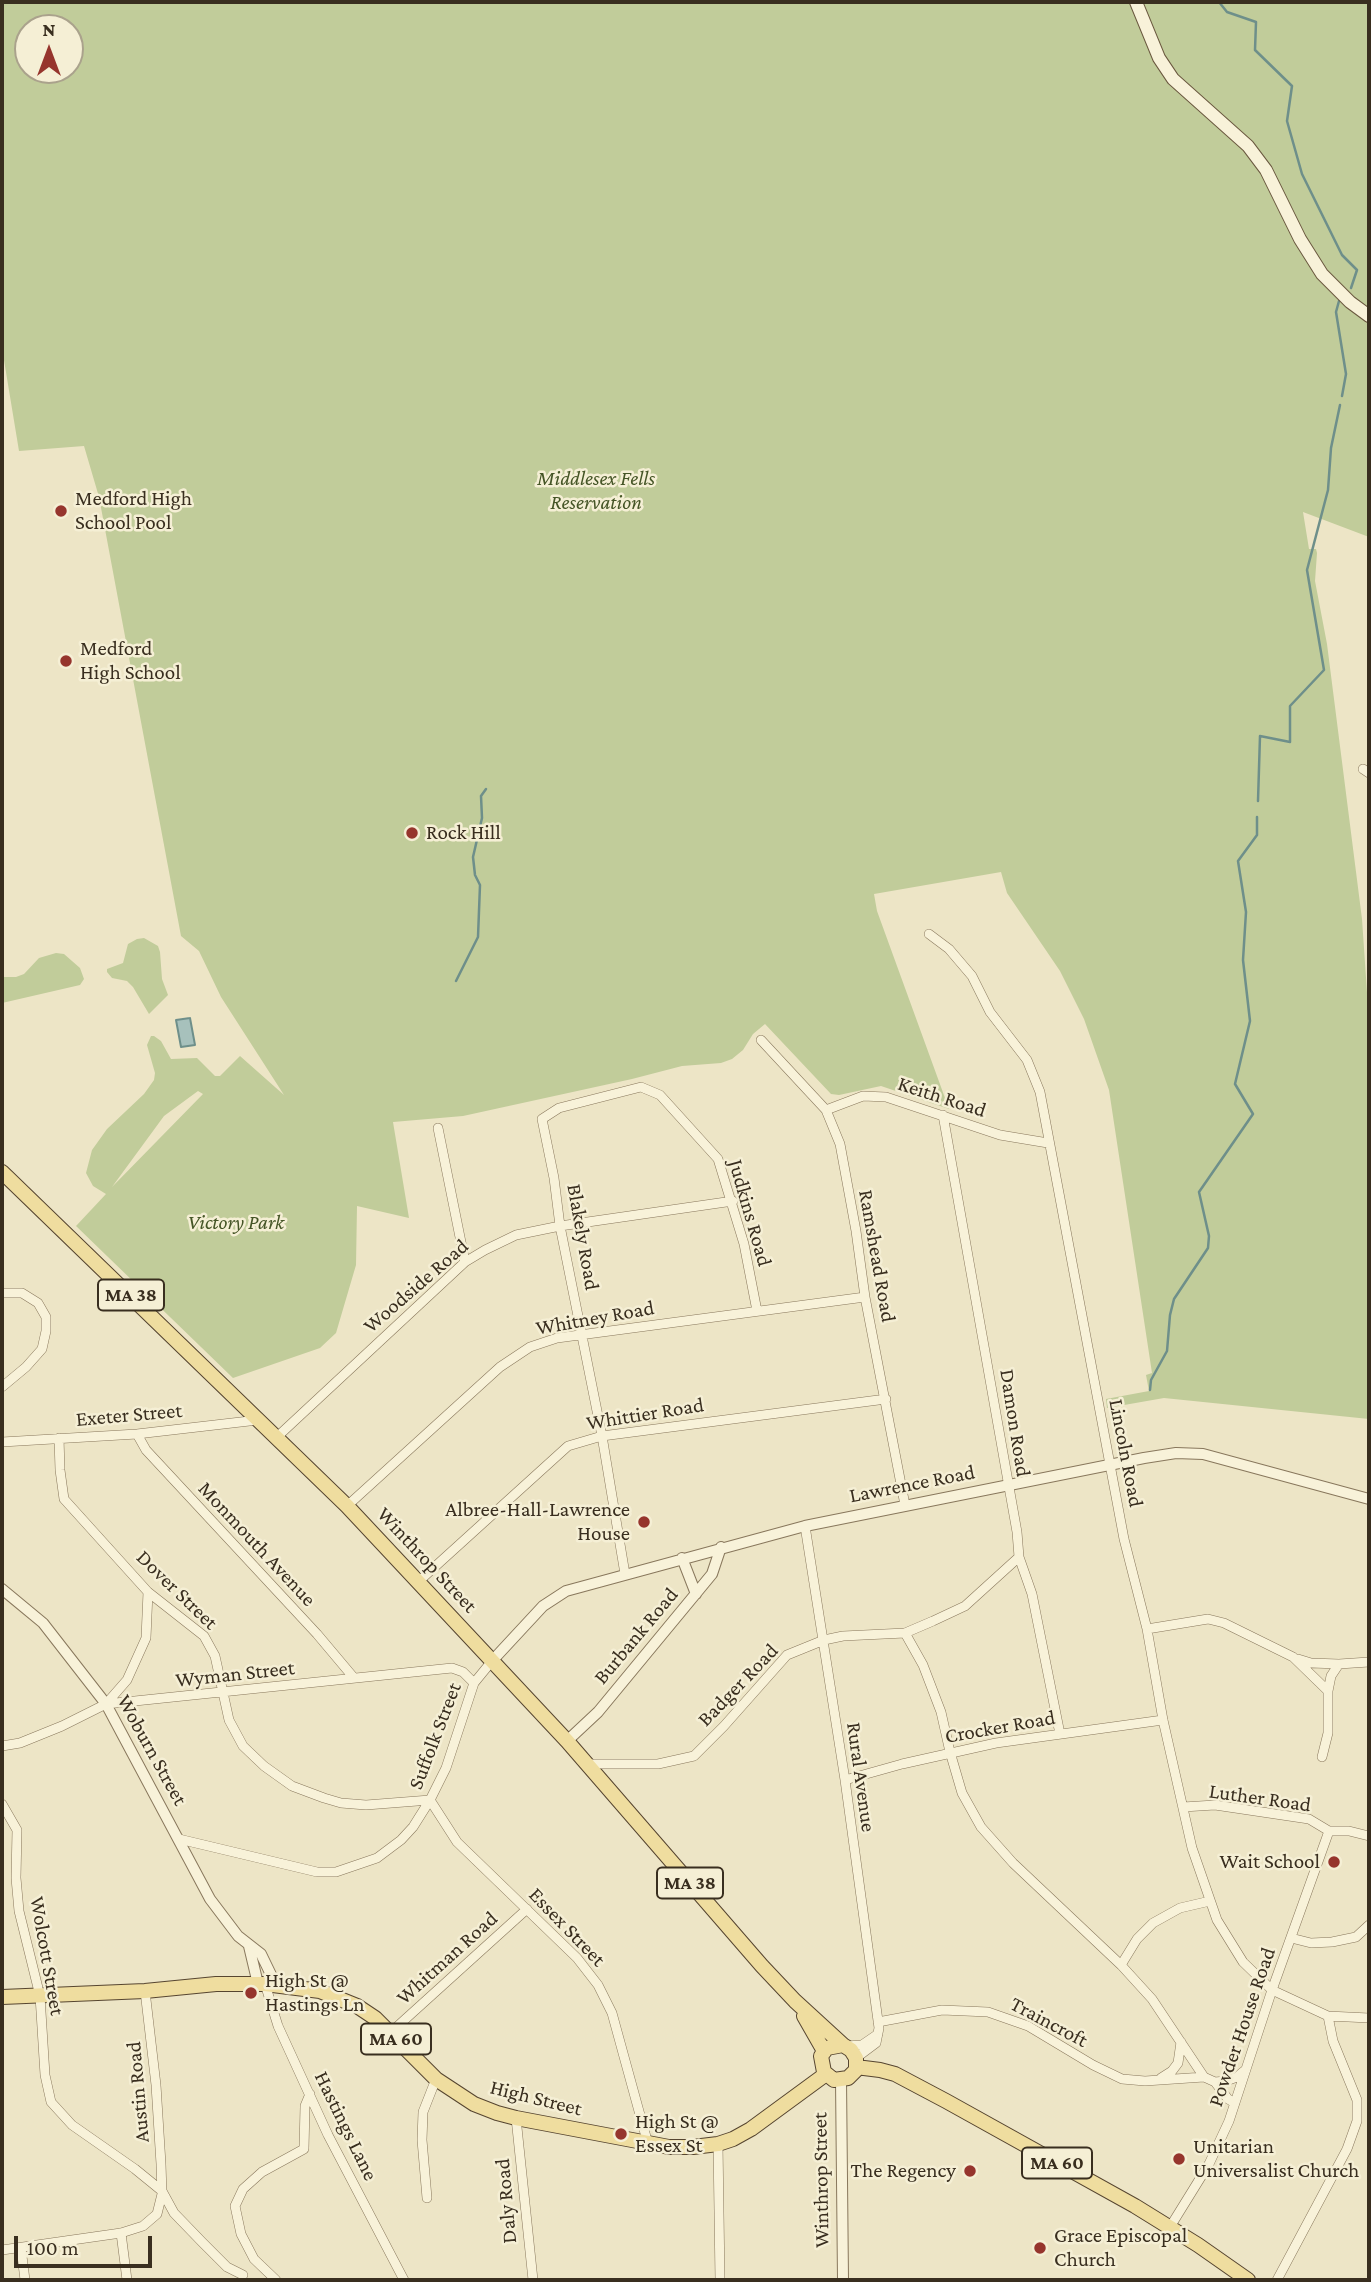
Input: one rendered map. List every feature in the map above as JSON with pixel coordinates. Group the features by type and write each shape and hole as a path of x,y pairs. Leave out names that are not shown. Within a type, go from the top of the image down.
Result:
{"main road":[{"path":"1136,2 1159,58 1173,79 1248,146 1266,170 1314,263 1341,293 1369,316"},
{"name":"Winthrop Street","path":"2,1172 260,1419 346,1506 567,1741 795,2001 843,2046"},
{"name":"High Street","path":"2,1997 145,1991 216,1984 298,1986 338,1997 375,2018 436,2079 474,2104 516,2118 648,2144 693,2147 718,2144 751,2129 826,2074"},
{"name":"Winthrop Street","path":"795,2001 824,2051"},
{"path":"824,2051 831,2046 843,2046 851,2050 856,2063 852,2075 841,2080 831,2079 826,2074"},
{"name":"MA 38","path":"824,2051 821,2064 826,2074"},
{"name":"MA 60","path":"856,2063 887,2071 912,2083 1170,2227 1248,2280"}],"street":[{"name":"Lincoln Road","path":"929,934 949,949 972,976 990,1012 1027,1060 1040,1092 1124,1539 1147,1629 1163,1720 1192,1848 1210,1901 1233,1948 1252,1974 1272,1990 1328,2016"},
{"name":"Ramshead Road","path":"761,1040 826,1110 840,1144 865,1297 905,1505"},
{"name":"Judkins Road","path":"548,1116 559,1108 641,1087 660,1095 718,1159 733,1201 757,1311"},
{"name":"Keith Road","path":"826,1110 863,1096 886,1097 1000,1135 1048,1143"},
{"name":"Damon Road","path":"943,1115 1017,1532 1019,1557 1032,1594 1059,1734"},
{"name":"Blakely Road","path":"548,1116 542,1119 560,1226 602,1436 625,1574"},
{"path":"438,1128 465,1262"},
{"name":"Woodside Road","path":"277,1437 465,1262 516,1235 733,1201"},
{"path":"2,1293 22,1293 38,1303 46,1317 46,1331 41,1349 26,1367 2,1387"},
{"name":"Whitney Road","path":"346,1506 500,1367 530,1347 557,1338 865,1297"},
{"name":"Whittier Road","path":"418,1582 568,1446 602,1436 886,1399"},
{"name":"Exeter Street","path":"2,1442 137,1434 260,1419"},
{"name":"Monmouth Avenue","path":"137,1434 146,1450 308,1624 354,1678"},
{"name":"Dover Street","path":"59,1438 64,1499 148,1592 204,1636 215,1656 229,1720 243,1746 264,1766 292,1786 341,1803 366,1805 430,1800"},
{"name":"Lawrence Road","path":"492,1661 553,1598 566,1591 806,1525 1110,1464 1176,1453 1203,1454 1369,1499"},
{"name":"Rural Avenue","path":"806,1525 845,1780 879,2033"},
{"name":"Burbank Road","path":"567,1741 598,1712 712,1574 721,1547"},
{"name":"Badger Road","path":"586,1764 658,1764 694,1756 787,1655 824,1640 843,1636 905,1633 965,1606 1019,1557"},
{"path":"682,1558 696,1594"},
{"name":"Woburn Street","path":"2,1589 43,1623 106,1704 210,1899 223,1919 249,1946 261,1954 266,1984"},
{"path":"106,1704 127,1680 146,1638 148,1592"},
{"path":"1147,1629 1208,1619 1224,1623 1311,1663 1369,1662"},
{"path":"905,1633 923,1665 941,1712 962,1793 981,1827 1013,1863 1121,1965 1152,1999 1204,2077"},
{"path":"1293,1657 1328,1691"},
{"name":"Suffolk Street","path":"180,1839 297,1869 336,1872 377,1858 401,1840 430,1800 446,1768 474,1683 492,1661"},
{"path":"1322,1757 1328,1733 1328,1691 1331,1676 1339,1664"},
{"name":"Wyman Street","path":"2,1746 31,1739 106,1704 452,1668 463,1672 474,1683"},
{"name":"Crocker Road","path":"845,1780 950,1752 1163,1720"},
{"name":"Essex Street","path":"430,1800 457,1842 577,1958 598,1985 612,2013 648,2144"},
{"name":"Wolcott Street","path":"2,1804 17,1830 16,1878 19,1911 40,1996 45,2075 51,2102 72,2125 162,2191"},
{"name":"Luther Road","path":"1183,1807 1214,1805 1309,1819 1329,1831 1349,1831 1369,1836"},
{"name":"Powder House Road","path":"1170,2227 1209,2164 1235,2103 1329,1831"},
{"path":"1121,1965 1137,1939 1153,1923 1180,1908 1210,1901"},
{"name":"Whitman Road","path":"390,2033 527,1909"},
{"path":"1356,1937 1369,1925"},
{"path":"1291,1938 1311,1943 1356,1937 1369,1939"},
{"path":"249,1946 266,1984"},
{"name":"Hastings Lane","path":"266,1984 278,2026 328,2135 404,2280"},
{"name":"Austin Road","path":"145,1991 156,2085 162,2191"},
{"name":"Traincroft","path":"878,2022 943,2010 988,2012 1028,2026 1113,2076 1138,2081 1204,2077 1215,2082 1228,2099 1235,2103"},
{"path":"1278,2280 1347,2149 1357,2121 1355,2092 1333,2041 1328,2016 1369,2018"},
{"path":"843,2046 862,2045 879,2033"},
{"path":"856,2063 874,2046 879,2033"},
{"path":"1159,2079 1172,2071 1178,2063 1181,2042"},
{"path":"1215,2082 1231,2080 1246,2070"},
{"path":"427,2198 422,2140 423,2112 436,2079"},
{"name":"Winthrop Street","path":"841,2080 843,2280"},
{"path":"275,2280 254,2259 241,2234 235,2206 243,2189 262,2172 304,2149 305,2106 310,2094"},
{"name":"Daly Road","path":"516,2118 533,2280"},
{"path":"718,2144 720,2280"},
{"path":"2,2250 121,2233 143,2226 157,2214 162,2191"},
{"path":"162,2191 174,2213 228,2267 243,2275"},
{"path":"121,2233 127,2280"},
{"path":"21,2248 25,2280"}],"green space":[{"name":"Middlesex Fells Reservation","path":"2,2 1369,2 1369,537 1303,512 1309,549 1316,549 1317,553 1315,581 1327,644 1362,919 1369,1022 1369,1419 1164,1398 1107,1408 1106,1399 1149,1391 1146,1375 1152,1373 1109,1090 1084,1019 1060,971 1007,893 1001,872 874,894 877,911 949,1109 881,1086 839,1095 831,1094 765,1024 753,1034 743,1050 732,1059 721,1063 682,1066 463,1116 393,1122 409,1218 357,1206 356,1265 336,1333 320,1348 233,1378 76,1226 106,1194 93,1186 86,1173 92,1150 107,1129 144,1094 154,1080 155,1073 147,1045 151,1036 161,1041 171,1059 197,1058 215,1076 220,1076 240,1056 284,1095 221,997 199,951 181,936 99,497 84,446 19,451 2,348","holes":["198,1091 203,1094 112,1187 164,1116"]},
{"path":"144,938 158,946 162,979 168,995 149,1014 127,981 112,978 107,972 107,969 123,963 128,944"},
{"path":"56,953 64,954 80,968 84,979 80,985 2,1003 2,977 24,974 39,958"}],"water":[{"path":"190,1018 195,1045 181,1047 176,1020"}],"waterway":[{"path":"1219,2 1227,12 1256,22 1255,50 1292,86 1287,121 1302,174 1342,255 1357,270 1351,288"},
{"path":"1339,301 1336,312 1346,374 1342,396"},
{"path":"1258,801 1260,736 1290,742 1290,706 1324,670 1307,570 1328,490 1331,448 1340,405"},
{"path":"456,981 478,937 480,885 475,875 473,857 482,818 481,796 486,789"},
{"path":"1150,1390 1151,1380 1167,1351 1174,1299 1208,1248 1209,1236 1199,1192 1253,1114 1235,1084 1250,1021 1243,960 1246,912 1238,861 1257,835 1257,817"}],"place":[{"name":"Medford High School Pool","path":"61,511"},
{"name":"Medford High School","path":"66,661"},
{"name":"Rock Hill","path":"412,833"},
{"name":"Albree-Hall-Lawrence House","path":"644,1522"},
{"name":"Wait School","path":"1334,1862"},
{"name":"High St @ Hastings Ln","path":"251,1993"},
{"name":"High St @ Essex St","path":"621,2134"},
{"name":"Unitarian Universalist Church","path":"1179,2159"},
{"name":"The Regency","path":"970,2171"},
{"name":"Grace Episcopal Church","path":"1040,2248"}],"park label":[{"name":"Victory Park","path":"236,1223"}]}
